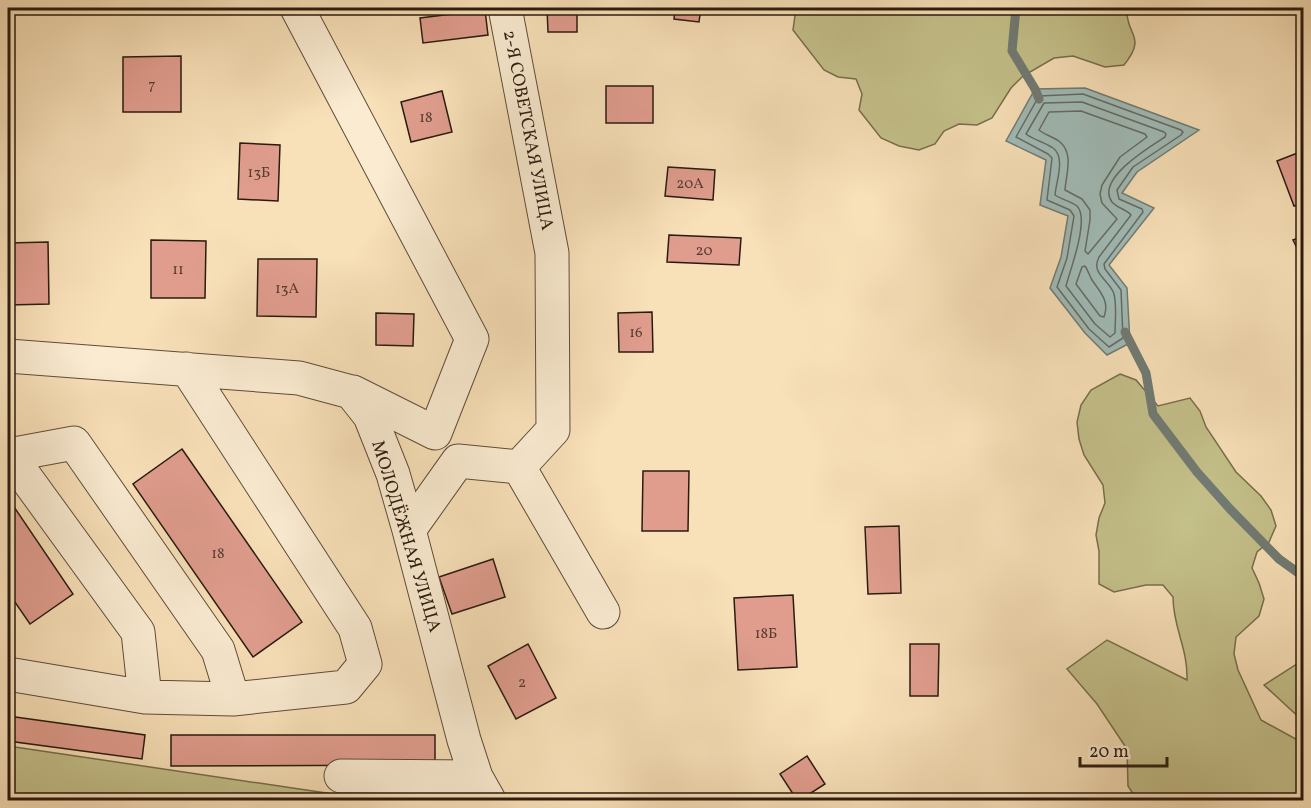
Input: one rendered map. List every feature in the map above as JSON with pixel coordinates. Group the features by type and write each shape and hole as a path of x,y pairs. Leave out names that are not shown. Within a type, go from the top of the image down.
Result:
{"street":[{"path":"297,8 472,339 435,433"},
{"name":"2-Я СОВЕТСКАЯ УЛИЦА","path":"505,8 552,253 553,430 519,466"},
{"path":"8,356 299,378 351,392 435,433 458,461 519,466 603,612"},
{"path":"13,667 145,697 233,699 346,687 365,664 355,628 187,369"},
{"name":"МОЛОДЁЖНАЯ УЛИЦА","path":"351,392 370,416 393,474 464,740 483,789"},
{"path":"145,697 138,632 8,454 74,443 218,650 233,699"},
{"path":"409,530 458,461"},
{"path":"341,776 483,789"}],"shaded area":[{"path":"796,8 1127,8 1127,17 1135,41 1131,55 1124,65 1105,67 1073,56 1054,58 1023,76 1011,88 992,118 977,125 959,124 944,131 935,144 919,150 899,146 881,138 859,110 862,94 856,79 838,77 824,70 793,30"},
{"path":"1120,374 1136,380 1158,406 1190,398 1236,472 1261,496 1271,510 1276,526 1269,542 1257,552 1252,568 1264,599 1259,616 1236,637 1234,654 1238,670 1261,720 1303,743 1303,800 1137,800 1128,786 1127,749 1097,704 1067,669 1107,640 1187,680 1187,669 1175,619 1173,597 1163,585 1146,585 1114,592 1099,584 1099,551 1096,535 1105,503 1103,485 1084,455 1077,422 1081,405 1091,390"},
{"path":"1303,660 1303,721 1264,685"},
{"path":"8,746 353,797 354,800 8,800"}],"water":[{"path":"1085,88 1199,130 1137,172 1122,193 1154,208 1109,265 1127,288 1130,343 1107,355 1085,333 1050,288 1061,257 1068,216 1040,205 1046,160 1006,141 1035,89"}],"building":[{"path":"547,8 577,8 577,32 548,32"},
{"path":"675,8 701,8 699,22 674,19"},
{"path":"485,10 488,35 423,43 420,18"},
{"path":"181,56 181,112 123,112 123,57"},
{"path":"606,86 653,86 653,123 606,123"},
{"path":"442,91 452,132 411,142 401,102"},
{"path":"240,143 280,145 278,201 238,199"},
{"path":"1300,152 1304,162 1304,203 1294,206 1277,161"},
{"path":"668,167 715,170 713,200 665,196"},
{"path":"669,235 741,238 739,265 667,262"},
{"path":"1304,236 1304,262 1293,240"},
{"path":"151,240 206,241 205,298 151,298"},
{"path":"48,242 49,304 8,305 8,243"},
{"path":"258,259 317,259 316,317 257,316"},
{"path":"652,312 653,352 619,352 618,313"},
{"path":"376,313 414,314 413,346 376,345"},
{"path":"182,449 302,622 253,657 133,484"},
{"path":"643,471 689,471 688,531 642,531"},
{"path":"8,498 73,594 30,624 8,592"},
{"path":"899,526 901,593 868,594 865,527"},
{"path":"493,559 505,597 452,614 439,577"},
{"path":"793,595 797,667 738,670 734,598"},
{"path":"528,644 556,698 516,719 488,666"},
{"path":"910,644 939,644 938,696 910,696"},
{"path":"8,716 145,735 142,759 8,741"},
{"path":"171,735 435,735 435,765 171,766"},
{"path":"807,756 825,784 797,800 780,774"}],"waterway":[{"path":"1016,8 1012,51 1039,99"},
{"path":"1125,332 1146,373 1153,414 1197,472 1230,509 1279,559 1304,577"}]}
